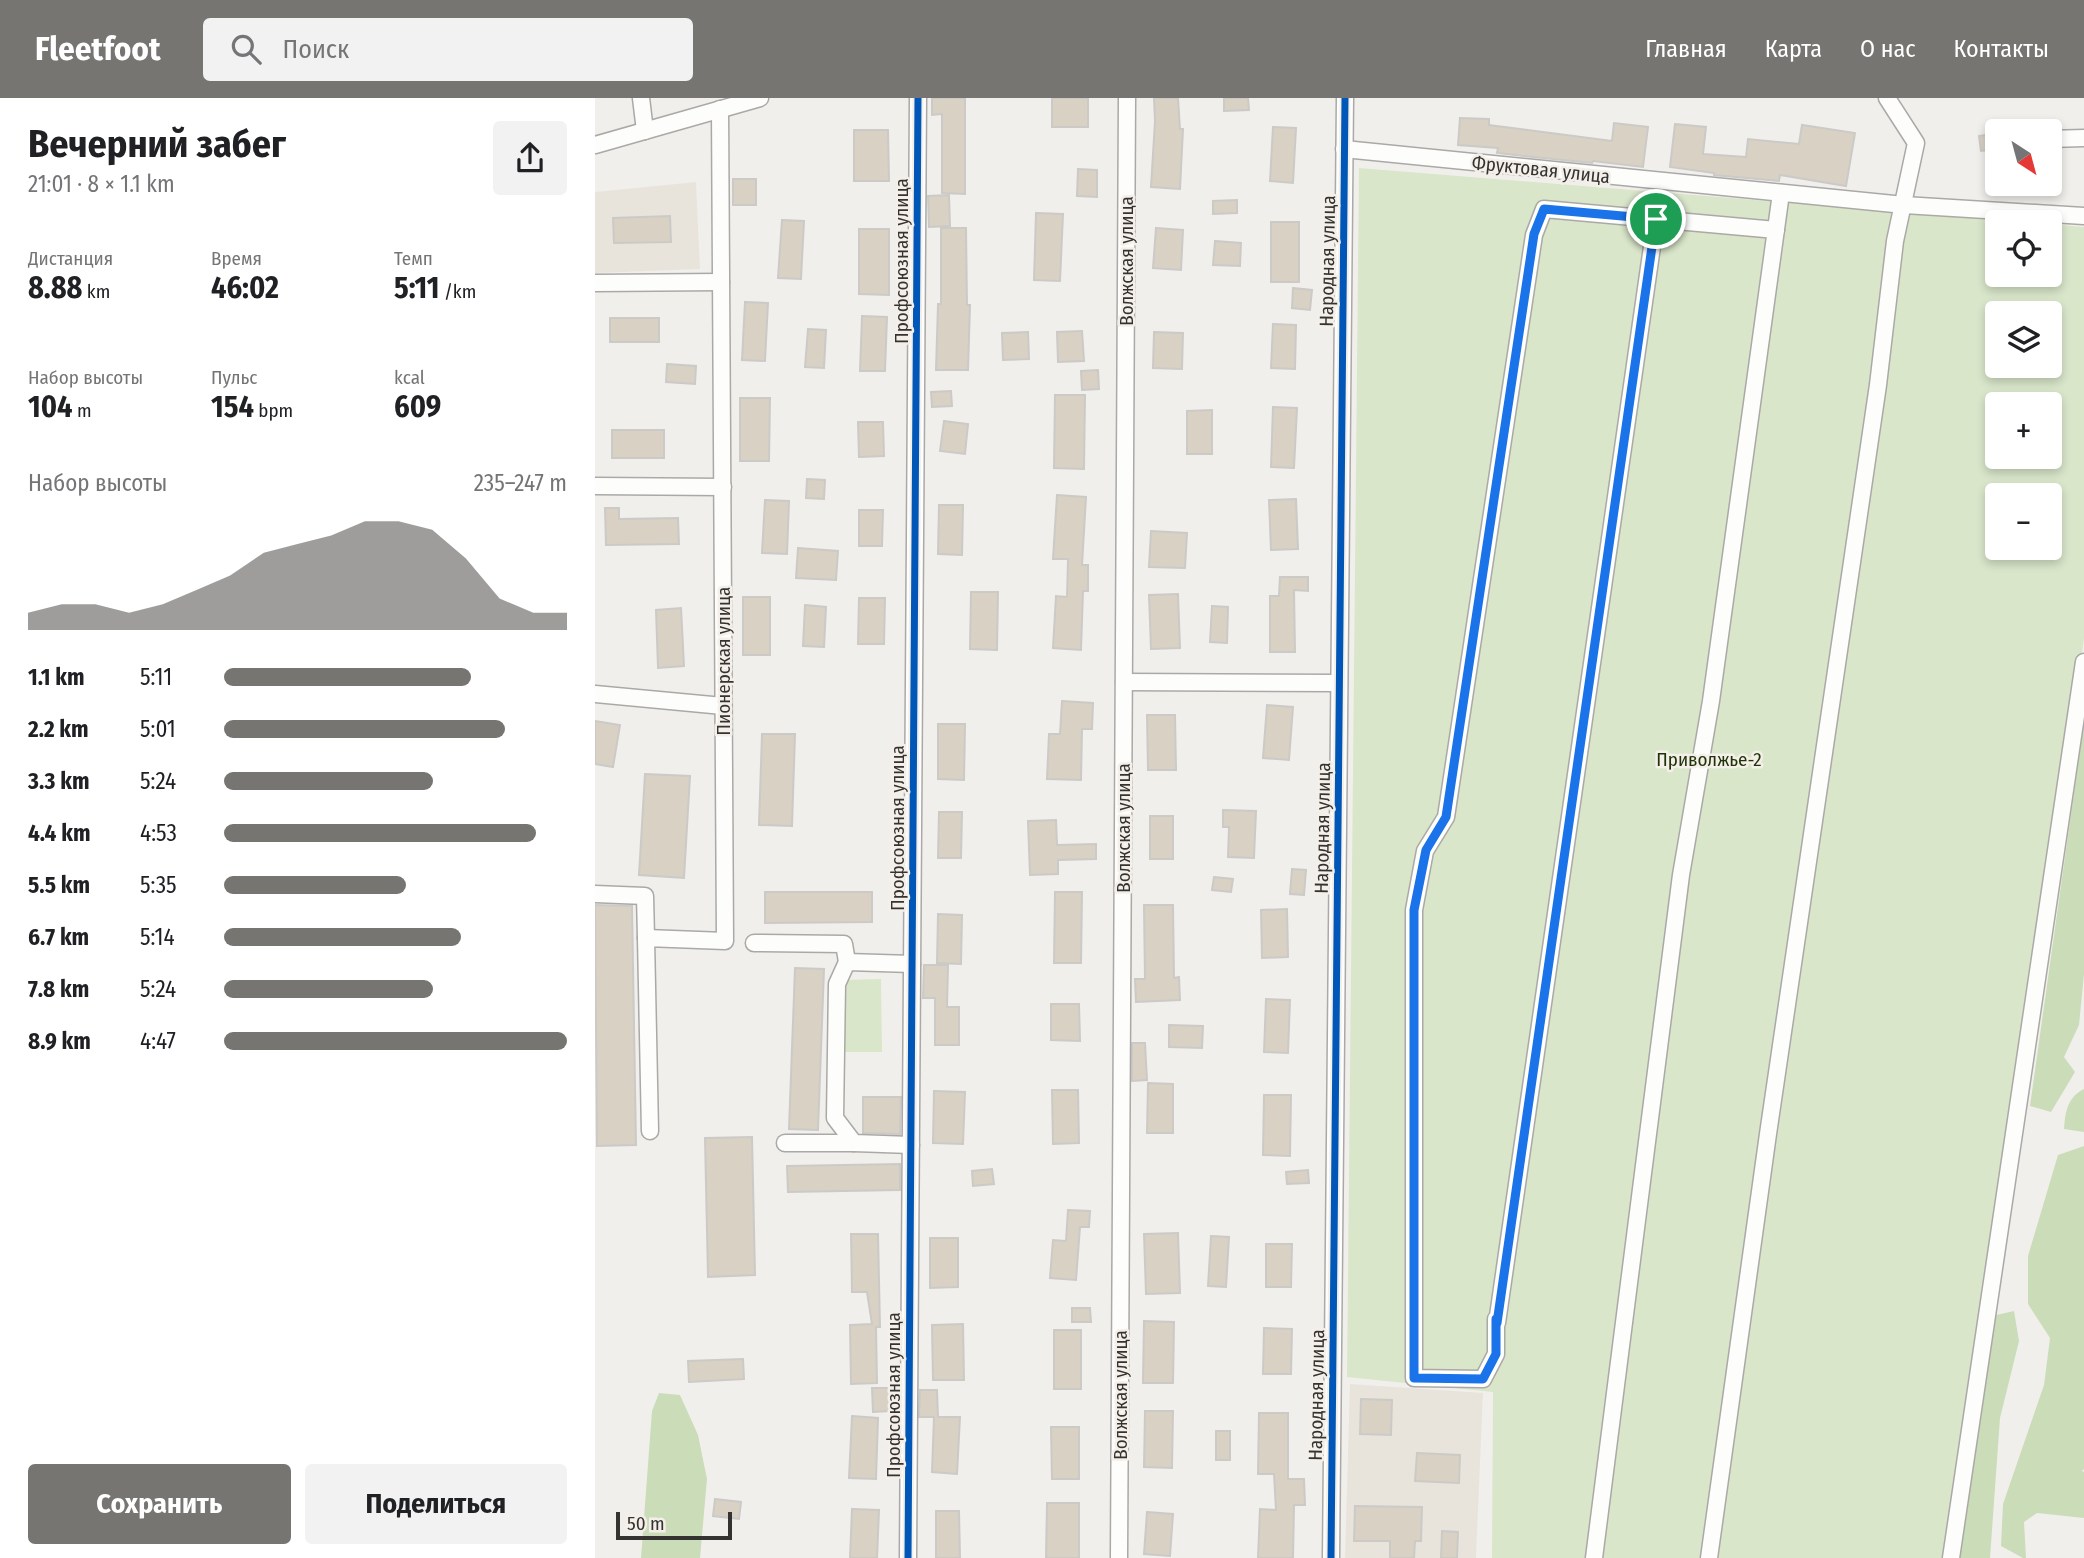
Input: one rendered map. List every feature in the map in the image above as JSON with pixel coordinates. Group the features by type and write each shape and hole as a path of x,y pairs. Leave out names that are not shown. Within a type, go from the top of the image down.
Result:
{"street":[{"path":"641,98 645,131"},
{"path":"595,145 760,98"},
{"name":"Профсоюзная улица","path":"908,1558 918,98"},
{"name":"Волжская улица","path":"1119,1558 1127,98"},
{"name":"Народная улица","path":"1331,1558 1345,98"},
{"path":"1709,1558 1767,1134 1878,385 1895,242 1916,144 1887,98"},
{"name":"Пионерская улица","path":"646,938 725,941 720,108"},
{"path":"2062,139 2084,138"},
{"name":"Фруктовая улица","path":"1344,149 1904,205 2084,216"},
{"path":"1594,1558 1681,875 1711,701 1781,193"},
{"path":"1656,219 1497,1323 1496,1319 1496,1354 1483,1379 1414,1378 1414,910 1426,850 1446,817 1534,234 1544,209 1656,219 1776,230"},
{"path":"595,283 721,282"},
{"path":"595,486 723,487"},
{"path":"1951,1558 2084,662"},
{"path":"1124,682 1339,683"},
{"path":"595,694 723,706"},
{"path":"595,894 645,896 650,1131"},
{"path":"754,943 844,944 847,962 837,984 835,1118 854,1143"},
{"path":"847,962 912,964"},
{"path":"785,1143 911,1146"}],"shaded area":[{"path":"696,182 700,269 595,273 595,192"},
{"path":"1350,1384 1483,1393 1476,1558 1345,1558"}],"green space":[{"name":"Приволжье-2","path":"1359,168 1985,218 1985,287 2062,287 2062,225 2084,227 2084,638 1965,1558 1492,1558 1493,1392 1347,1377"},
{"path":"2084,722 2084,974 2079,1025 2064,1057 2075,1072 2051,1112 2030,1106"},
{"path":"881,979 882,1052 845,1052 844,980"},
{"path":"2084,1089 2084,1132 2064,1129 2068,1105 2074,1096"},
{"path":"2084,1146 2084,1518 2037,1513 2024,1522 2026,1558 2023,1558 2001,1546 2003,1504 2044,1385 2050,1338 2028,1304 2028,1256 2058,1155"},
{"path":"2014,1311 2019,1341 2000,1418 1990,1558 1960,1558 1992,1316"},
{"path":"659,1393 680,1395 698,1435 707,1479 700,1558 641,1558 652,1411"}],"building":[{"path":"932,98 965,98 965,194 942,193 942,114 932,115"},
{"path":"1052,98 1088,98 1088,127 1052,127"},
{"path":"1154,98 1178,98 1180,129 1183,129 1180,189 1151,187"},
{"path":"1224,98 1248,98 1249,110 1224,111"},
{"path":"1460,118 1489,119 1489,125 1612,141 1614,123 1648,127 1643,167 1497,153 1498,148 1458,145"},
{"path":"1675,124 1706,127 1703,154 1746,157 1748,139 1799,144 1802,125 1855,133 1846,186 1780,175 1779,181 1714,175 1670,167"},
{"path":"1273,127 1296,128 1293,183 1270,181"},
{"path":"854,130 888,130 889,181 854,181"},
{"path":"1985,135 1985,150 1981,151 1979,136"},
{"path":"1078,169 1097,170 1097,197 1077,196"},
{"path":"733,179 756,179 756,205 733,205"},
{"path":"949,195 950,226 929,227 928,196"},
{"path":"1237,200 1237,213 1213,214 1213,201"},
{"path":"1036,213 1063,214 1060,281 1034,280"},
{"path":"670,216 671,242 614,243 613,218"},
{"path":"782,220 804,221 801,279 778,278"},
{"path":"1271,222 1299,222 1299,282 1271,282"},
{"path":"941,228 966,228 967,305 970,305 968,370 936,370 938,304 941,304"},
{"path":"1156,228 1183,230 1181,270 1153,268"},
{"path":"859,229 889,229 889,295 859,294"},
{"path":"1215,241 1241,243 1240,266 1213,265"},
{"path":"1293,288 1312,290 1310,310 1292,308"},
{"path":"745,302 768,303 765,361 742,360"},
{"path":"862,316 887,317 885,371 860,371"},
{"path":"610,318 659,318 659,342 610,342"},
{"path":"1273,324 1296,325 1295,369 1271,368"},
{"path":"808,329 826,330 824,368 805,367"},
{"path":"1082,331 1084,361 1058,362 1057,332"},
{"path":"1028,332 1029,359 1003,360 1002,333"},
{"path":"1154,332 1183,333 1182,369 1153,368"},
{"path":"667,364 696,366 695,384 666,382"},
{"path":"1098,370 1099,389 1082,390 1081,371"},
{"path":"951,391 952,406 932,407 931,392"},
{"path":"1055,395 1085,395 1084,469 1054,468"},
{"path":"740,398 770,398 769,461 740,461"},
{"path":"1273,407 1297,408 1294,468 1271,467"},
{"path":"1212,410 1212,454 1187,454 1187,411"},
{"path":"944,421 968,424 965,454 940,451"},
{"path":"858,422 883,422 884,456 859,457"},
{"path":"612,430 664,430 664,458 612,458"},
{"path":"807,479 825,480 824,499 806,498"},
{"path":"1057,495 1086,497 1082,565 1088,565 1088,591 1083,591 1081,650 1053,648 1056,596 1067,597 1068,559 1053,559"},
{"path":"1296,499 1298,549 1271,550 1269,500"},
{"path":"765,500 789,501 787,554 762,553"},
{"path":"939,505 963,505 962,555 938,554"},
{"path":"605,508 619,508 619,519 678,518 679,544 606,545"},
{"path":"859,510 883,510 882,546 859,546"},
{"path":"1151,531 1187,533 1185,568 1149,567"},
{"path":"798,548 838,551 836,580 796,578"},
{"path":"1280,577 1308,577 1308,591 1294,590 1295,652 1270,652 1270,596 1279,596"},
{"path":"971,592 998,592 997,650 970,649"},
{"path":"1178,594 1180,648 1151,649 1149,595"},
{"path":"743,597 770,597 770,655 743,655"},
{"path":"859,598 885,598 884,644 858,644"},
{"path":"805,605 826,607 824,647 803,646"},
{"path":"1212,606 1228,607 1227,643 1210,642"},
{"path":"681,608 684,666 658,668 656,610"},
{"path":"1062,701 1093,703 1092,729 1082,729 1081,780 1047,779 1049,734 1060,734"},
{"path":"1267,705 1293,707 1289,760 1263,758"},
{"path":"1147,715 1175,715 1176,770 1148,770"},
{"path":"595,721 620,725 613,767 595,764"},
{"path":"938,724 965,724 964,780 938,779"},
{"path":"762,734 795,734 792,826 759,825"},
{"path":"645,774 690,776 684,878 639,875"},
{"path":"1223,810 1256,811 1254,858 1228,857 1229,827 1223,827"},
{"path":"939,812 962,812 961,858 938,858"},
{"path":"1150,816 1173,816 1173,859 1150,859"},
{"path":"1056,820 1057,845 1096,844 1096,859 1058,860 1058,874 1030,875 1028,821"},
{"path":"1292,869 1306,870 1304,895 1290,894"},
{"path":"1214,877 1233,879 1231,892 1212,890"},
{"path":"765,892 872,892 872,922 765,923"},
{"path":"1055,892 1082,892 1081,963 1054,963"},
{"path":"595,905 632,906 636,1145 597,1146"},
{"path":"1144,905 1173,905 1174,978 1179,977 1180,1000 1136,1002 1135,979 1145,979"},
{"path":"1287,909 1288,957 1262,958 1261,910"},
{"path":"938,914 962,915 961,964 937,963"},
{"path":"924,965 948,965 947,1007 959,1007 959,1045 935,1045 935,998 923,998"},
{"path":"795,968 824,969 818,1130 789,1129"},
{"path":"1266,999 1290,1000 1288,1053 1264,1052"},
{"path":"1051,1004 1079,1004 1080,1041 1051,1040"},
{"path":"1169,1025 1203,1026 1202,1048 1169,1047"},
{"path":"1132,1043 1145,1043 1147,1080 1132,1081"},
{"path":"1148,1083 1173,1084 1173,1133 1147,1133"},
{"path":"1052,1090 1078,1090 1079,1143 1053,1144"},
{"path":"934,1091 965,1092 963,1144 933,1143"},
{"path":"1264,1095 1291,1095 1290,1156 1263,1155"},
{"path":"863,1097 901,1097 900,1134 863,1133"},
{"path":"752,1137 755,1275 708,1277 705,1138"},
{"path":"900,1164 900,1190 788,1192 787,1166"},
{"path":"992,1169 994,1184 973,1186 972,1171"},
{"path":"1308,1170 1309,1183 1287,1184 1286,1172"},
{"path":"1068,1210 1090,1211 1089,1227 1080,1227 1076,1280 1050,1278 1053,1240 1066,1241"},
{"path":"1178,1233 1180,1293 1146,1294 1144,1234"},
{"path":"851,1234 878,1234 880,1327 876,1327 877,1383 851,1384 850,1325 872,1324 867,1292 852,1292"},
{"path":"1211,1236 1229,1237 1226,1287 1208,1286"},
{"path":"930,1238 958,1238 958,1287 930,1288"},
{"path":"1266,1244 1292,1244 1291,1287 1266,1287"},
{"path":"1072,1308 1090,1308 1091,1322 1072,1322"},
{"path":"1144,1321 1174,1322 1173,1383 1143,1383"},
{"path":"963,1324 964,1380 933,1380 932,1325"},
{"path":"1264,1328 1292,1329 1291,1374 1263,1374"},
{"path":"1054,1330 1081,1330 1081,1389 1054,1389"},
{"path":"743,1359 744,1379 689,1382 688,1361"},
{"path":"872,1388 890,1388 890,1411 873,1412"},
{"path":"920,1390 937,1390 938,1417 960,1417 957,1474 932,1472 934,1417 919,1417"},
{"path":"1361,1399 1392,1400 1391,1435 1360,1434"},
{"path":"1145,1411 1173,1411 1172,1468 1144,1467"},
{"path":"1259,1413 1288,1413 1288,1479 1304,1479 1305,1505 1294,1505 1293,1558 1258,1558 1260,1509 1276,1510 1274,1474 1258,1474"},
{"path":"852,1416 878,1418 876,1479 849,1478"},
{"path":"1051,1427 1079,1427 1079,1479 1052,1479"},
{"path":"1216,1431 1230,1431 1230,1460 1216,1460"},
{"path":"1417,1453 1460,1455 1459,1483 1415,1481"},
{"path":"715,1499 741,1502 739,1519 713,1516"},
{"path":"1047,1503 1079,1503 1079,1558 1046,1558"},
{"path":"1355,1506 1422,1507 1421,1541 1415,1541 1414,1558 1390,1558 1390,1541 1354,1541"},
{"path":"852,1509 879,1510 877,1558 850,1558"},
{"path":"936,1511 959,1511 960,1558 936,1558"},
{"path":"1147,1512 1173,1514 1170,1556 1144,1554"},
{"path":"1442,1531 1458,1532 1457,1558 1441,1558"}],"cycle path":[{"path":"908,1558 918,98"},
{"path":"1331,1558 1345,98"}],"route":[{"path":"1544,209 1656,219 1497,1323 1496,1319 1496,1354 1483,1379 1414,1378 1414,910 1426,850 1446,817 1534,234 1544,209"}]}
